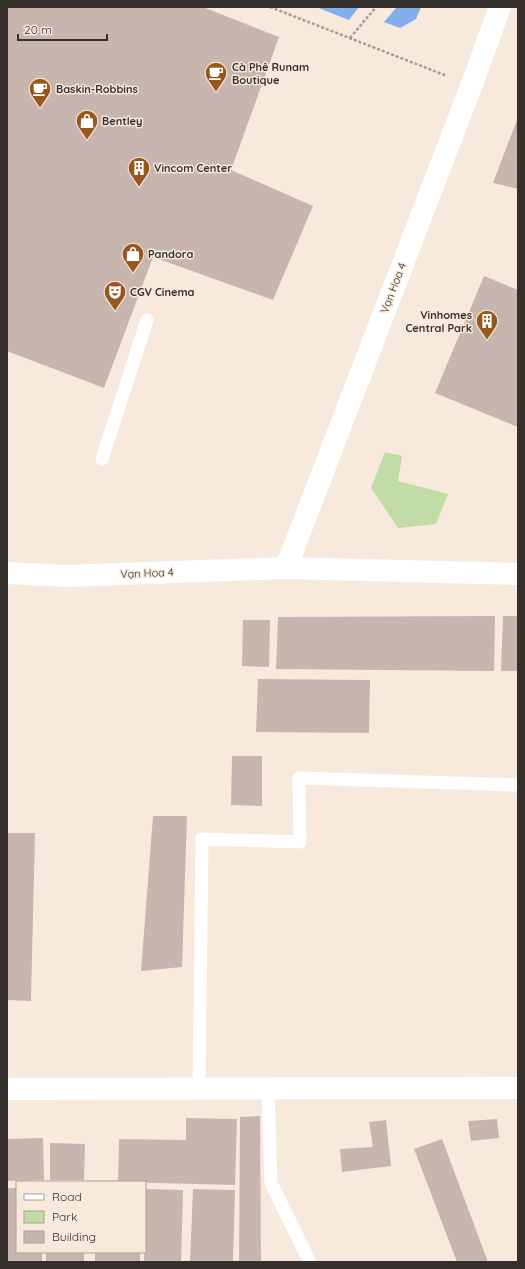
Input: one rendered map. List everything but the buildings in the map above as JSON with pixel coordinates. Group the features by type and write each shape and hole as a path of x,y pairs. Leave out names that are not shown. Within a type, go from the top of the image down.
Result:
{"street":[{"name":"Vạn Hoa 4","path":"286,568 472,84 500,7"},
{"name":"Vạn Hoa 4","path":"7,574 66,576 286,568 518,574"},
{"path":"7,1089 518,1088"}],"lane":[{"path":"102,459 147,320"},
{"path":"199,1089 202,839 300,842 299,778 518,785"},
{"path":"268,1088 272,1183 310,1262"}],"path":[{"path":"270,7 472,84"},
{"path":"350,38 376,7"}],"green space":[{"path":"385,452 402,456 398,481 448,494 436,524 398,528 371,488"}],"water":[{"path":"316,7 359,7 349,20"},
{"path":"397,7 421,7 416,19 400,28 384,22"}],"place":[{"name":"Cà Phê Runam Boutique","path":"216,92"},
{"name":"Baskin-Robbins","path":"40,108"},
{"name":"Bentley","path":"87,140"},
{"name":"Vincom Center","path":"139,188"},
{"name":"Pandora","path":"133,274"},
{"name":"CGV Cinema","path":"115,312"},
{"name":"Vinhomes Central Park","path":"487,340"}]}
